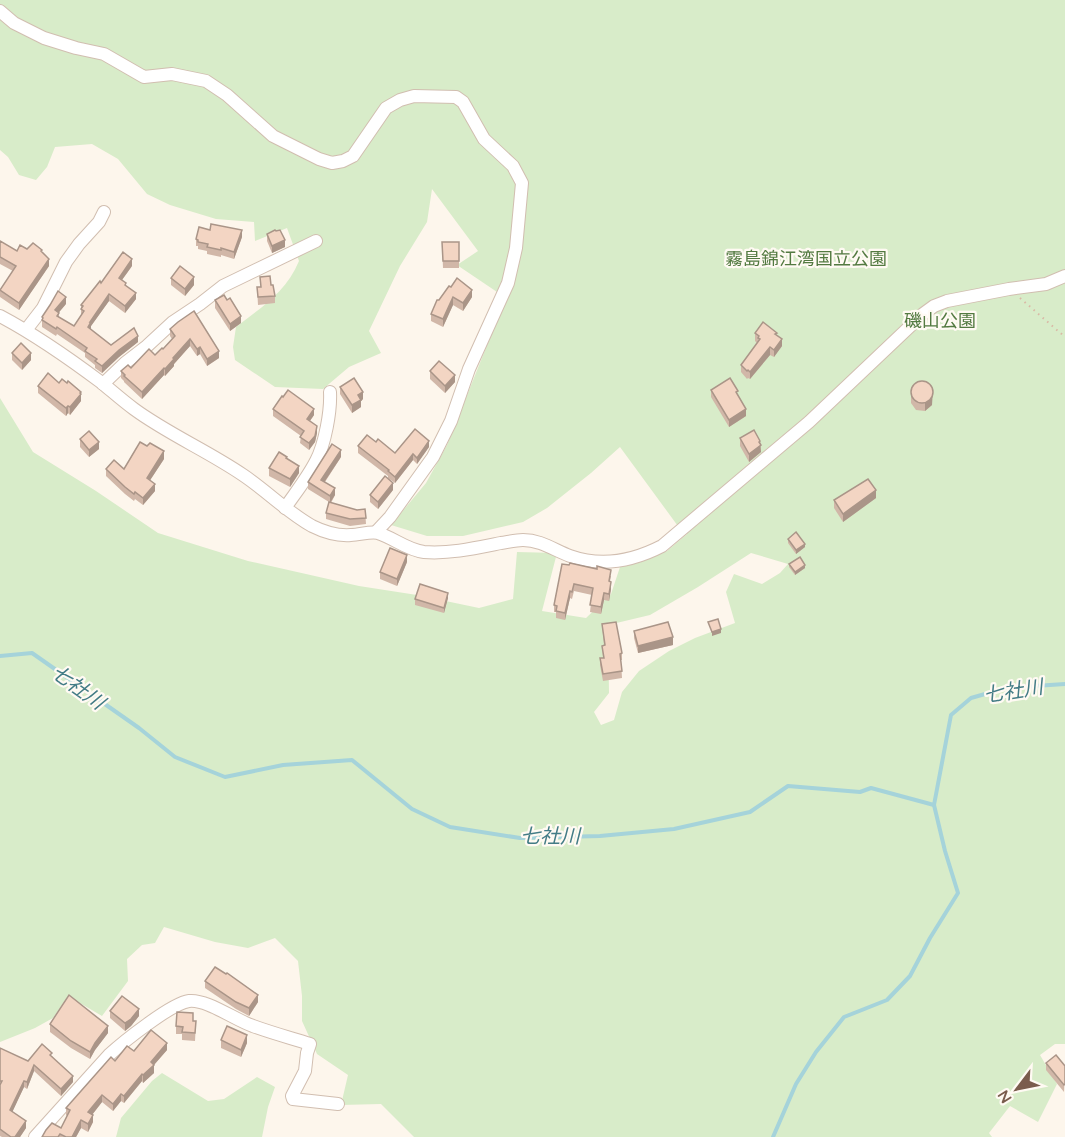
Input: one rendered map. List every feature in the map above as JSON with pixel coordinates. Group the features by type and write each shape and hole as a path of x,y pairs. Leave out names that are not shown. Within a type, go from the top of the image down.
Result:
{"street":[{"path":"0,11 14,23 44,38 104,54 144,77 172,74 206,81 227,95 273,136 319,159 332,162 343,161 353,156 386,108 400,100 414,96 456,97 463,102 484,139 513,166 522,183 516,248 508,283 469,369 452,421 434,457 390,517 376,532"},
{"path":"26,330 43,308 66,262 99,222 104,212"},
{"path":"103,384 173,322 223,286 316,241"},
{"path":"0,316 26,330 103,384 134,409 179,438 221,460 313,526 332,534 350,536 376,532 423,552 445,552 523,540 542,542 571,556 599,562 629,560 646,555 662,546 809,422 934,306 947,301 1046,284 1065,276"},
{"path":"285,508 317,459 331,406 330,392"},
{"path":"35,1137 109,1055 175,1006 188,1001 200,1002 251,1025 310,1044 305,1071 292,1096 293,1099 338,1104"}],"path":[{"path":"1009,289 1065,337"}],"green space":[{"path":"0,0 1065,0 1065,1044 1055,1044 1040,1055 1057,1084 1038,1122 1010,1106 989,1133 992,1137 414,1137 381,1104 341,1105 348,1075 317,1054 302,1021 298,961 275,938 248,948 215,942 164,927 155,943 142,945 127,959 128,981 102,1016 68,996 53,1018 0,1042 0,398 33,452 158,533 248,561 359,586 479,608 513,599 517,552 557,553 542,611 586,618 611,594 622,561 635,562 667,551 687,534 683,533 620,447 547,508 523,522 463,536 427,536 391,525 426,483 447,445 502,308 500,294 457,265 478,251 432,189 427,222 400,266 369,331 381,353 349,367 323,389 275,387 235,360 233,347 236,327 264,306 280,290 294,272 299,261 287,228 255,241 254,222 216,219 170,205 147,194 118,159 92,144 55,147 47,167 36,180 19,175 8,157 0,150","holes":["751,553 788,564 780,573 762,584 734,574 726,592 735,623 695,638 669,651 639,671 622,692 614,720 601,725 594,712 609,693 608,625 650,615"]},
{"path":"162,1073 208,1101 224,1099 257,1077 275,1087 262,1137 116,1137 121,1118 152,1081"}],"building":[{"path":"211,224 242,230 234,252 207,247 208,244 198,242 196,239 199,227 210,230"},
{"path":"280,230 285,240 272,246 267,234"},
{"path":"0,241 17,251 20,245 27,249 33,243 49,259 19,303 0,290 16,266 0,257"},
{"path":"442,242 459,242 459,261 443,261"},
{"path":"123,252 132,259 119,278 136,293 125,306 109,294 88,327 111,345 134,328 138,336 102,366 95,361 97,359 85,351 87,348 57,327 56,329 42,320 42,317 58,291 66,297 55,310 59,313 57,316 74,326 84,311 81,305 100,281 101,283"},
{"path":"180,266 194,277 185,289 171,278"},
{"path":"270,276 275,296 258,297 257,287 261,287 260,277"},
{"path":"457,278 472,290 463,303 453,297 443,319 431,314 437,300"},
{"path":"224,295 227,300 230,298 241,316 230,324 215,300"},
{"path":"194,311 219,351 207,359 200,347 197,349 190,339 142,392 121,371 128,365 131,368 149,349 155,355 163,349 175,336 170,329"},
{"path":"763,322 782,339 774,350 770,347 750,372 741,365 760,339 755,333"},
{"path":"21,343 31,353 22,363 12,353"},
{"path":"439,361 455,375 445,386 430,371"},
{"path":"48,373 59,383 62,379 67,383 68,381 81,392 70,407 66,408 38,386"},
{"path":"354,378 363,392 358,395 361,400 352,405 340,387"},
{"path":"730,378 746,409 729,420 711,390"},
{"path":"922,381 930,384 933,392 930,400 922,403 914,400 911,392 914,384"},
{"path":"288,390 314,409 307,419 317,426 315,436 309,443 300,437 304,431 273,409"},
{"path":"415,429 429,441 417,458 413,454 395,477 358,446 367,435 376,442 378,439 395,453"},
{"path":"754,430 761,445 749,454 740,438"},
{"path":"89,431 99,442 89,450 80,439"},
{"path":"140,442 147,446 150,443 164,451 147,478 155,484 143,498 125,487 106,469 114,460 124,469"},
{"path":"332,444 341,450 321,480 335,488 330,496 308,482"},
{"path":"279,452 299,466 290,479 269,468"},
{"path":"385,476 393,483 378,502 370,495"},
{"path":"868,479 876,490 843,514 834,500"},
{"path":"329,502 357,510 365,509 366,518 350,519 326,513"},
{"path":"796,532 805,544 796,550 788,539"},
{"path":"390,548 407,555 397,579 380,572"},
{"path":"800,557 805,565 795,572 789,564"},
{"path":"570,563 611,570 609,594 604,593 601,607 590,605 593,588 574,584 565,613 556,611 557,606 554,605 562,564 569,565"},
{"path":"420,584 448,593 444,608 415,599"},
{"path":"718,619 721,629 712,632 708,622"},
{"path":"616,622 622,653 620,654 622,671 603,674 600,658 604,658 602,646 605,645 602,624"},
{"path":"668,622 673,637 638,646 634,631"},
{"path":"215,967 258,995 249,1008 205,981"},
{"path":"69,995 108,1026 90,1052 71,1041 50,1024"},
{"path":"122,996 139,1009 125,1023 110,1011"},
{"path":"177,1012 193,1013 193,1021 196,1021 195,1033 182,1032 183,1027 176,1026"},
{"path":"227,1026 247,1035 241,1050 221,1040"},
{"path":"151,1030 167,1043 151,1062 154,1065 142,1074 124,1096 121,1094 113,1104 102,1095 88,1112 93,1115 88,1124 81,1120 72,1137 60,1134 58,1137 42,1137 52,1123 61,1128 70,1110 66,1108 111,1057 115,1061 127,1046 134,1051"},
{"path":"42,1044 52,1053 50,1055 73,1076 61,1089 34,1065 27,1082 24,1081 10,1110 26,1121 15,1137 11,1137 0,1129 0,1085 2,1081 0,1081 0,1048 28,1061"},
{"path":"1056,1055 1065,1066 1064,1085 1046,1063"}],"waterway":[{"name":"七社川","path":"0,656 32,653 139,728 175,757 225,777 283,765 352,760 412,809 450,827 520,838 600,836 674,829 750,812 788,786 860,792 871,788 934,805 951,715 971,698 1006,688 1065,684"},
{"path":"773,1137 796,1084 816,1052 844,1017 887,1000 910,976 958,893 934,805"}],"park label":[{"name":"霧島錦江湾国立公園","path":"806,259"},
{"name":"磯山公園","path":"940,321"}]}
